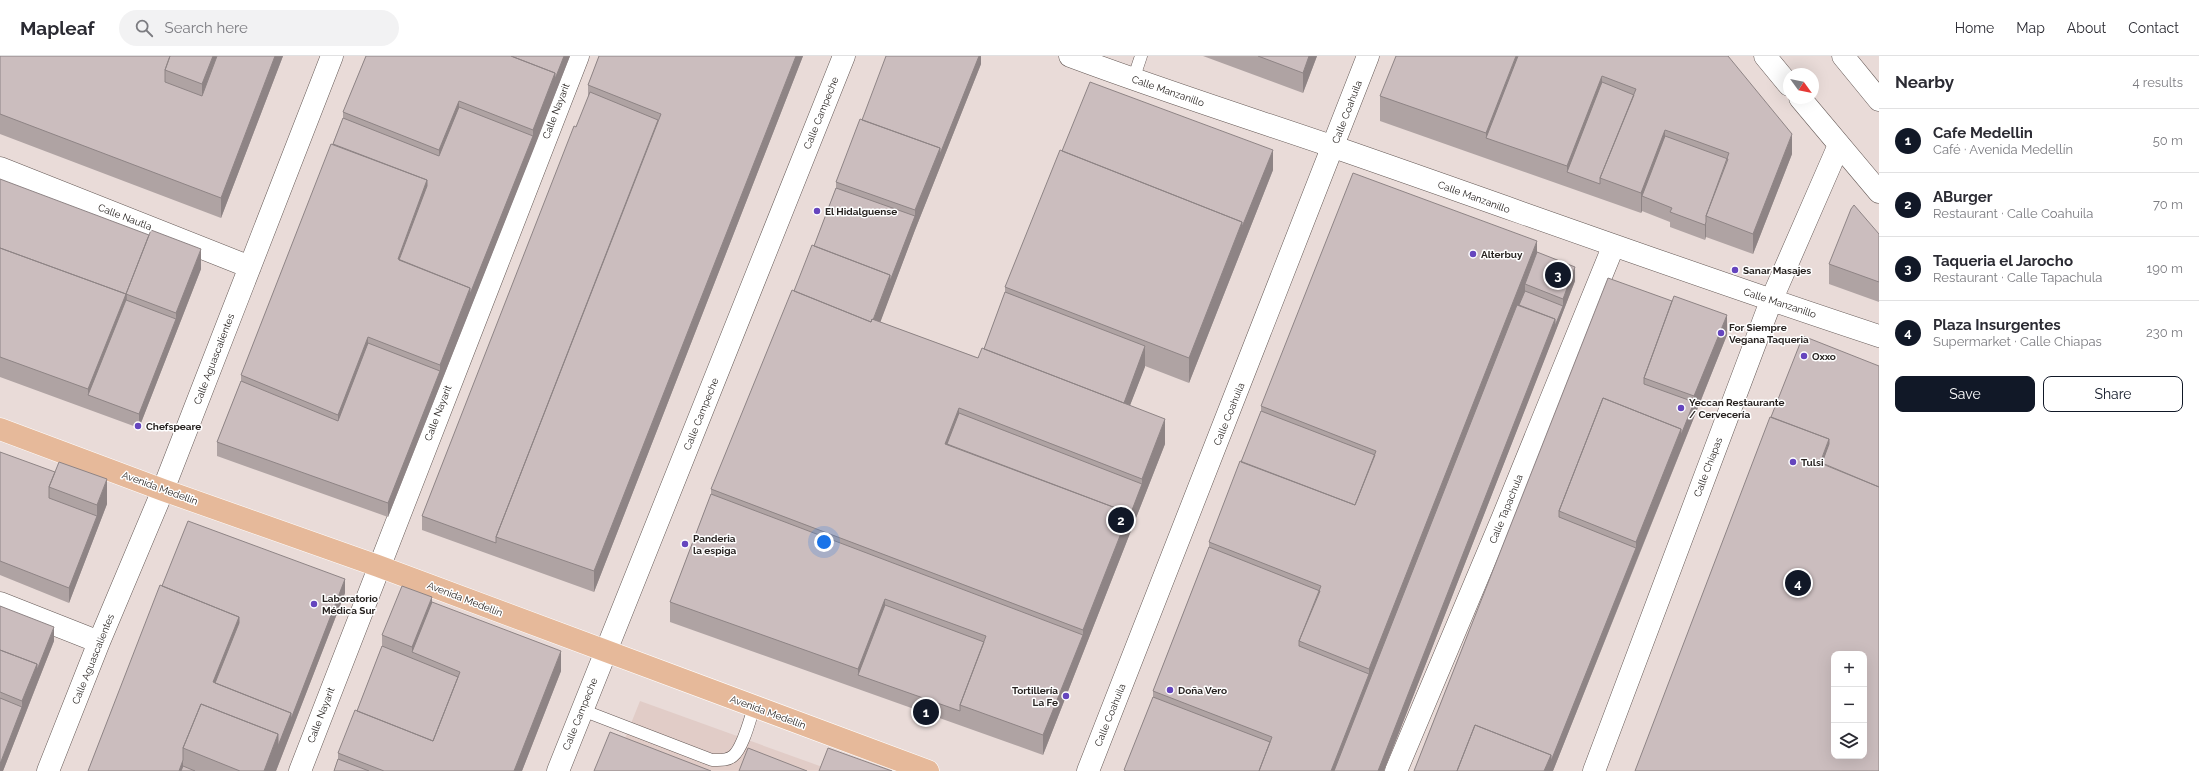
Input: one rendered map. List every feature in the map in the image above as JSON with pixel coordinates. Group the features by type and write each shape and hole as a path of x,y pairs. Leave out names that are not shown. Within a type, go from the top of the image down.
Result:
{"main road":[{"name":"Avenida Medellín","path":"0,429 163,490 378,566 928,771"}],"street":[{"name":"Calle Aguascalientes","path":"48,771 99,642 163,490 332,56"},
{"name":"Calle Nayarit","path":"300,771 378,566 578,56"},
{"name":"Calle Campeche","path":"558,771 844,56"},
{"name":"Calle Manzanillo","path":"1070,56 1133,80 1334,147 1612,247 1879,336"},
{"name":"Calle Coahuila","path":"1088,771 1334,147 1368,56"},
{"path":"1765,56 1783,78"},
{"path":"1843,56 1878,96"},
{"path":"1805,104 1879,192"},
{"name":"Calle Chiapas","path":"1594,771 1771,301 1839,145"},
{"name":"Calle Nautla","path":"0,168 250,266"},
{"name":"Calle Tapachula","path":"1396,771 1503,517 1612,247"},
{"path":"0,603 99,642"}],"lane":[{"path":"1133,80 1141,56"},
{"path":"582,710 712,760 723,761 733,756 739,748 754,707"}],"shaded area":[{"path":"640,701 828,769 827,771 612,771"}],"building":[{"path":"0,56 170,56 165,70 165,82 202,96 217,56 275,56 221,198 0,114"},
{"path":"170,56 213,56 202,84 165,70"},
{"path":"366,56 511,56 555,73 533,130 459,101 439,150 343,112"},
{"path":"511,56 564,56 555,79 555,73"},
{"path":"599,56 796,56 594,571 496,537 661,114 588,85"},
{"path":"886,56 979,56 940,154 940,148 862,120"},
{"path":"1258,56 1309,56 1303,73"},
{"path":"1396,56 1516,56 1486,133 1380,96"},
{"path":"1518,56 1728,56 1792,134 1753,234 1706,216 1729,153 1665,130 1641,193 1600,178 1636,89 1602,76 1567,166 1486,138"},
{"path":"1090,82 1273,150 1242,227 1242,222 1062,151"},
{"path":"1602,82 1634,95 1600,178 1600,184 1567,172"},
{"path":"590,92 658,120 496,537 496,543 422,516 574,126 576,127"},
{"path":"459,107 533,136 470,294 470,288 399,260 427,186 427,180 333,144 343,118 439,156"},
{"path":"860,119 940,148 915,210 836,182"},
{"path":"1665,136 1728,159 1706,216 1705,225 1670,212 1672,208 1642,196"},
{"path":"331,144 427,180 398,259 470,288 440,365 368,337 338,415 241,375"},
{"path":"1060,150 1242,222 1189,358 1005,287"},
{"path":"1353,173 1537,241 1369,669 1299,641 1321,586 1209,542 1240,461 1355,505 1376,451 1261,406"},
{"path":"0,179 149,235 126,294 0,248"},
{"path":"836,188 915,216 890,281 890,275 814,246"},
{"path":"1854,205 1879,234 1879,282 1829,264 1851,209"},
{"path":"151,230 201,249 176,313 126,294"},
{"path":"812,245 890,275 871,322 794,291"},
{"path":"0,248 126,294 88,389 0,357"},
{"path":"1537,252 1575,267 1563,299 1525,284"},
{"path":"1608,278 1672,301 1644,378 1644,384 1694,402 1681,435 1681,429 1603,398 1559,511 1559,517 1636,548 1551,761 1551,755 1475,725 1457,771 1414,771"},
{"path":"792,290 871,322 872,319 978,358 982,348 1165,419 1142,479 959,408 945,444 1129,513 1083,630 711,489"},
{"path":"1525,291 1563,306 1555,326 1555,319 1519,305"},
{"path":"1005,292 1145,346 1124,403 984,349"},
{"path":"1674,296 1727,315 1694,396 1644,378"},
{"path":"126,300 176,319 139,414 88,395"},
{"path":"1517,305 1555,319 1378,771 1334,771"},
{"path":"1803,336 1879,366 1879,487 1822,463 1829,444 1829,439 1771,417"},
{"path":"368,343 440,371 388,503 217,442 241,381 338,421"},
{"path":"1603,398 1681,429 1636,542 1559,511"},
{"path":"1261,411 1375,455 1355,505 1241,462"},
{"path":"959,413 1142,484 1129,518 1129,513 947,444"},
{"path":"1770,417 1829,439 1820,463 1879,487 1879,771 1635,771"},
{"path":"0,452 55,472 49,487 49,498 97,516 69,588 0,561"},
{"path":"59,462 107,479 97,505 49,487"},
{"path":"711,494 1083,635 1043,735 960,705 986,636 885,599 858,669 670,602"},
{"path":"188,521 345,579 291,719 291,713 215,683 239,623 239,617 162,586"},
{"path":"1209,547 1320,591 1299,641 1299,646 1369,674 1331,771 1259,771 1272,737 1153,691"},
{"path":"160,585 239,617 213,682 291,713 278,746 278,734 201,704 183,748 183,760 179,771 88,771"},
{"path":"402,586 432,597 412,647 382,635"},
{"path":"432,602 561,651 514,771 384,771 338,753 355,710 433,741 460,672 412,652"},
{"path":"885,605 984,642 960,705 960,711 858,675"},
{"path":"0,606 54,627 37,670 37,664 0,650"},
{"path":"382,646 458,677 433,741 357,711"},
{"path":"0,650 37,664 22,701 0,692"},
{"path":"1153,697 1270,742 1259,771 1124,770"},
{"path":"0,698 22,707 0,764"},
{"path":"201,704 278,734 264,771 240,771 183,748"},
{"path":"1475,725 1551,755 1544,771 1457,771"},
{"path":"610,732 711,771 594,771"},
{"path":"748,748 807,771 739,771"},
{"path":"828,748 892,771 819,771"},
{"path":"338,759 369,771 334,771"},
{"path":"183,766 195,771 181,771"}],"place":[{"name":"El Hidalguense","path":"817,211"},
{"name":"Alterbuy","path":"1473,254"},
{"name":"Sanar Masajes","path":"1735,270"},
{"name":"Taqueria el Jarocho","path":"1558,275"},
{"name":"For Siempre Vegana Taqueria","path":"1721,333"},
{"name":"Oxxo","path":"1804,356"},
{"name":"Yeccan Restaurante / Cervecería","path":"1681,408"},
{"name":"Chefspeare","path":"138,426"},
{"name":"Tulsi","path":"1793,462"},
{"name":"ABurger","path":"1121,520"},
{"name":"Panderia la espiga","path":"685,544"},
{"name":"Plaza Insurgentes","path":"1798,583"},
{"name":"Laboratorio Médica Sur","path":"314,604"},
{"name":"Doña Vero","path":"1170,690"},
{"name":"Tortillería La Fe","path":"1066,696"},
{"name":"Cafe Medellin","path":"926,712"}]}
